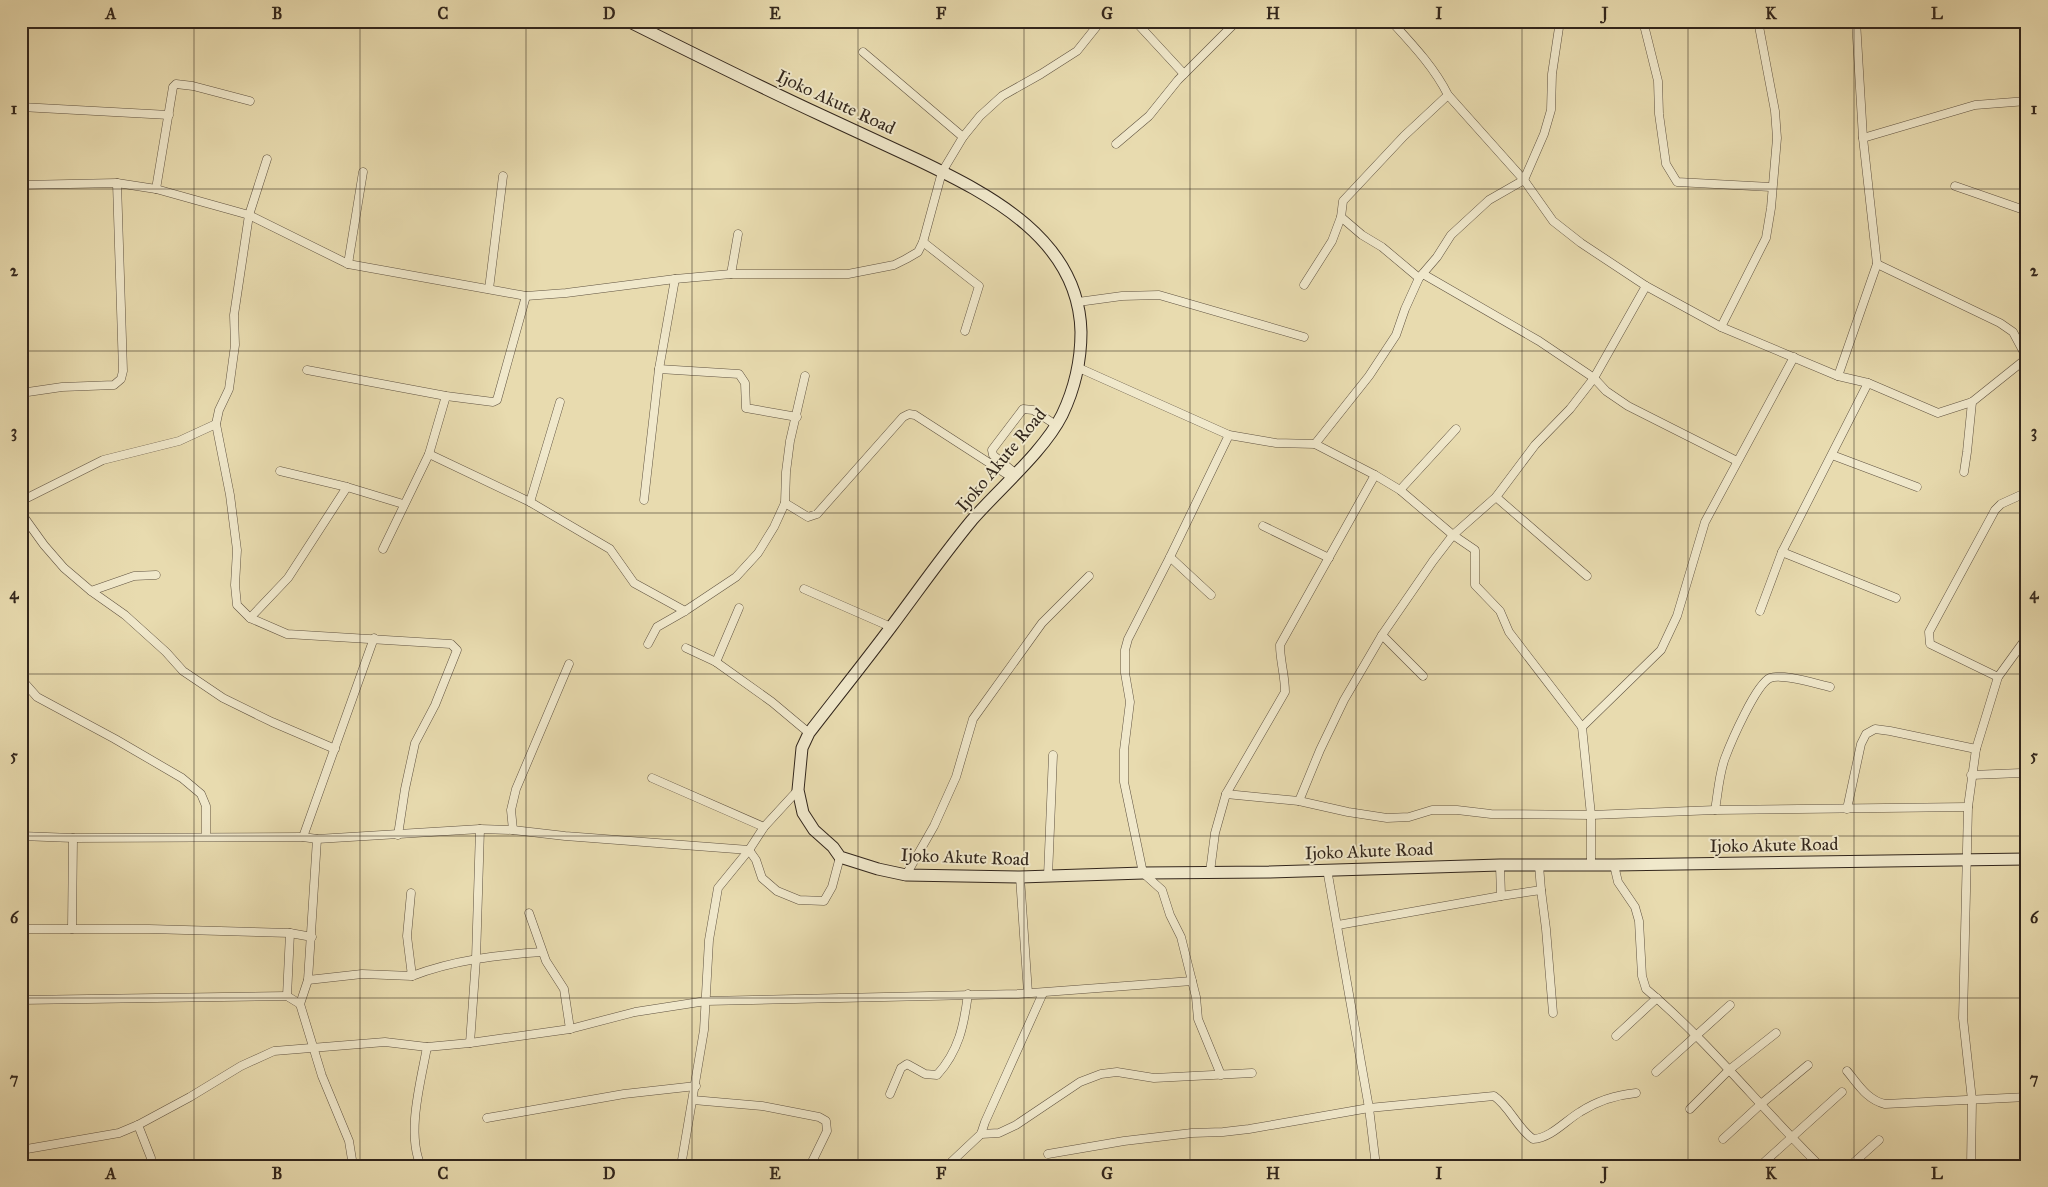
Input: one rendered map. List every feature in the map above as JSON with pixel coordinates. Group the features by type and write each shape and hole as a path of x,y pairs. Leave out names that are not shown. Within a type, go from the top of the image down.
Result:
{"main road":[{"name":"Ijoko Akute Road","path":"628,21 980,192 1036,233 1065,270 1078,302 1081,347 1079,368 1071,396 1056,425 972,520 809,733 802,748 798,790 803,813 810,824 840,857 878,869 906,875 1020,877 1143,872 1269,872 1500,865 2027,859"}],"street":[{"path":"1135,21 1184,74"},
{"path":"1116,144 1150,116 1184,74 1237,21"},
{"path":"1390,21 1441,81 1448,95 1524,180 1554,220 1581,243 1646,286 1721,327 1838,376 1868,383 1938,413 1972,402 2027,358 2013,332 2000,323 1877,264"},
{"path":"1315,444 1369,376 1396,335 1405,309 1421,276 1437,257 1450,235 1489,200 1524,180 1544,134 1551,110 1552,74 1560,21"},
{"path":"1657,21 1642,23 1658,81 1659,114 1666,164 1677,182 1771,187"},
{"path":"1721,327 1766,238 1771,208 1771,187 1777,138 1776,120 1758,21"},
{"path":"1838,376 1877,264 1863,138 1856,21"},
{"path":"21,184 117,183 156,189 249,215 348,264 526,296 566,293 675,278 731,274 848,274 894,265 918,252 923,242 942,172 963,137 980,116 1002,96 1042,74 1077,51 1098,22"},
{"path":"864,52 963,137"},
{"path":"156,189 173,87 176,84 194,86 250,100"},
{"path":"1304,285 1332,241 1341,216 1343,201 1404,136 1448,95"},
{"path":"1863,138 1974,106 2027,101"},
{"path":"21,107 168,115"},
{"path":"267,158 249,215 234,315 235,345 229,389 219,410 216,424 231,504 237,550 235,585 237,605 250,618 287,634 450,644 457,650 435,704 415,743 398,835"},
{"path":"348,264 363,172"},
{"path":"489,289 503,176"},
{"path":"21,393 114,385 121,379 123,361 117,183"},
{"path":"1955,186 2027,211"},
{"path":"1341,216 1362,234 1421,276 1539,341 1594,378 1606,391 1628,406 1737,461"},
{"path":"731,274 738,234"},
{"path":"923,242 979,286 965,331"},
{"path":"644,500 659,370 675,278"},
{"path":"1299,802 1320,750 1344,700 1382,635 1453,535 1496,497 1535,445 1570,408 1594,378 1646,286"},
{"path":"1078,302 1122,296 1159,295 1304,338"},
{"path":"307,370 446,396 493,402 497,400 526,296"},
{"path":"1582,727 1662,650 1677,616 1705,522 1794,357"},
{"path":"1079,368 1229,435 1276,443 1315,444 1400,490 1453,535 1475,550 1475,585 1500,611 1509,632 1582,727 1591,815 1591,865"},
{"path":"659,370 739,374 745,383 746,408 797,417"},
{"path":"648,644 657,627 685,611 736,576 758,553 785,503 790,441 805,376"},
{"path":"1760,611 1782,552 1868,383"},
{"path":"383,549 403,504 429,454 446,396"},
{"path":"530,502 560,402"},
{"path":"1964,472 1968,452 1972,402"},
{"path":"1013,475 993,455 992,450 1023,409 1033,410 1056,425"},
{"path":"785,503 808,517 817,514 903,417 909,414 1013,475"},
{"path":"21,501 104,460 179,441 216,424"},
{"path":"1400,490 1456,429"},
{"path":"1221,1075 1198,1019 1192,982 1181,937 1170,916 1162,890 1143,872 1124,782 1124,750 1130,702 1125,673 1125,650 1128,639 1229,435"},
{"path":"429,454 530,502 610,549 634,583 685,611"},
{"path":"1832,455 1917,486"},
{"path":"280,471 348,487 403,504"},
{"path":"1210,872 1215,834 1226,794 1285,692 1285,677 1280,661 1280,645 1375,475"},
{"path":"250,618 288,578 348,487"},
{"path":"1998,677 1930,644 1929,632 1994,510 2000,504 2023,494"},
{"path":"1496,497 1587,576"},
{"path":"21,513 44,545 64,568 91,591 125,615 166,652 183,671 223,698 272,722 335,749"},
{"path":"1263,526 1329,558"},
{"path":"1782,552 1896,598"},
{"path":"1170,557 1211,595"},
{"path":"91,591 134,576 156,575"},
{"path":"906,875 934,826 956,777 973,719 1042,623 1089,576"},
{"path":"804,588 891,627"},
{"path":"716,662 739,608"},
{"path":"1382,635 1423,676"},
{"path":"303,837 374,638"},
{"path":"1972,1166 1972,1100 1963,1018 1968,806 1971,776 1976,749 1998,677 2025,642"},
{"path":"686,648 716,662 772,702 809,733"},
{"path":"513,830 511,810 524,764 569,664"},
{"path":"1715,810 1725,759 1742,720 1763,682 1771,678 1780,677 1830,687"},
{"path":"21,680 37,697 182,778 201,794 206,806 206,837"},
{"path":"1847,809 1861,744 1866,734 1875,730 1890,731 1976,749"},
{"path":"1048,876 1053,756"},
{"path":"1971,776 2021,773 2027,776"},
{"path":"652,778 764,827"},
{"path":"681,1166 696,1086 706,1001 710,940 718,888 749,850 764,827 798,790"},
{"path":"1226,794 1299,802 1386,818 1409,817 1432,810 1457,810 1491,814 1591,815 1715,810 1968,806"},
{"path":"470,1043 476,959 480,829"},
{"path":"21,836 73,838 303,837 317,839 480,829 513,830 565,836 749,850"},
{"path":"72,929 73,838"},
{"path":"317,839 308,980 300,1004 322,1076 349,1142 353,1166"},
{"path":"749,850 756,860 762,878 777,891 799,900 824,901 832,887 840,857"},
{"path":"1500,865 1501,896"},
{"path":"1539,865 1552,1013"},
{"path":"1614,865 1618,882 1635,907 1639,921 1642,976 1646,988 1696,1036 1791,1138 1820,1166"},
{"path":"1327,869 1369,1108 1376,1166"},
{"path":"1020,877 1021,915 1028,993"},
{"path":"1338,925 1541,890"},
{"path":"411,893 407,936 412,976"},
{"path":"529,913 542,952 564,988 570,1029"},
{"path":"21,929 290,933 312,937"},
{"path":"287,996 290,933"},
{"path":"308,980 362,974 412,976 453,962 542,952"},
{"path":"21,1150 119,1133 190,1097 241,1066 274,1051 384,1042 427,1046 470,1043 570,1029 635,1012 706,1001 1043,993 1192,982"},
{"path":"947,1166 981,1134 1043,993"},
{"path":"890,1094 901,1068 907,1064 925,1074 937,1075 946,1065 963,1030 968,994"},
{"path":"21,1000 287,996 300,1004"},
{"path":"1616,1036 1657,998"},
{"path":"1656,1072 1730,1005"},
{"path":"1690,1109 1729,1070 1776,1033"},
{"path":"421,1166 418,1160 414,1122 427,1046"},
{"path":"1723,1139 1808,1065"},
{"path":"1847,1071 1867,1095 1876,1102 1891,1104 2027,1097"},
{"path":"981,1134 999,1133 1016,1125 1080,1082 1101,1074 1117,1072 1154,1078 1252,1073"},
{"path":"488,1118 624,1094 696,1086"},
{"path":"1760,1166 1842,1092"},
{"path":"1048,1154 1163,1137 1249,1129 1369,1108 1494,1096 1506,1108 1524,1133 1533,1139 1542,1139 1571,1117 1596,1104 1617,1095 1636,1093"},
{"path":"693,1100 762,1106 826,1121 826,1131 810,1166"},
{"path":"138,1125 151,1158 150,1166"},
{"path":"1850,1166 1878,1140"}]}
